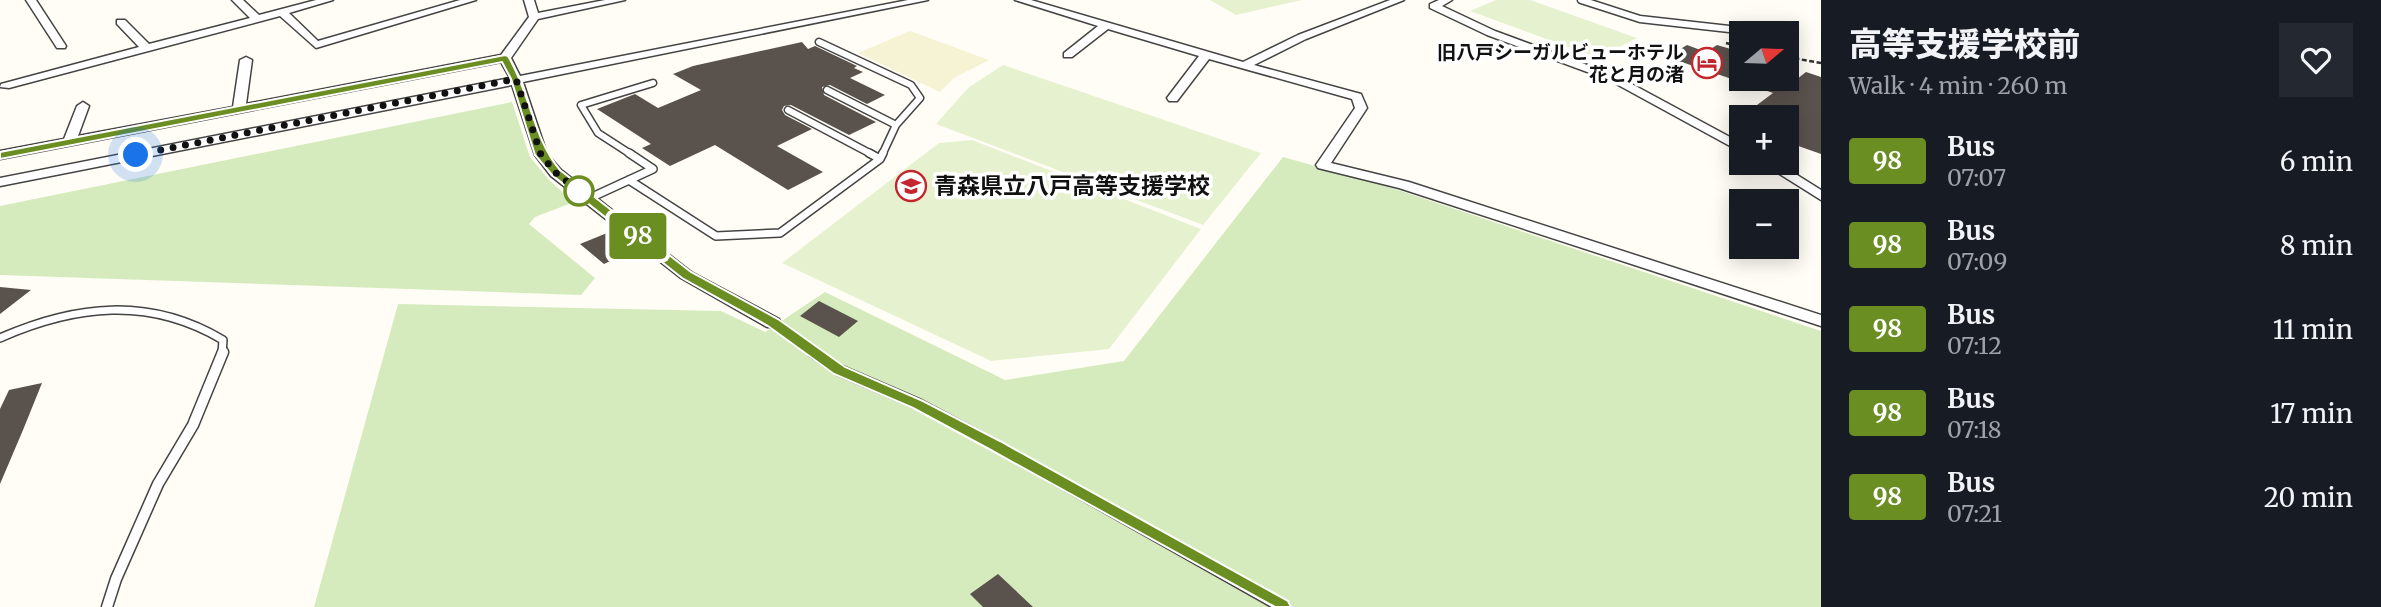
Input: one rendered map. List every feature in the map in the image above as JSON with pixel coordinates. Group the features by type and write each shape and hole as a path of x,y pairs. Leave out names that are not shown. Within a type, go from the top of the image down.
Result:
{"street":[{"path":"31,0 61,46"},
{"path":"237,0 257,19"},
{"path":"5,86 328,0"},
{"path":"422,0 435,10"},
{"path":"282,12 316,45 471,0"},
{"path":"529,0 534,18"},
{"path":"0,155 505,58 534,18 620,0"},
{"path":"0,182 923,0"},
{"path":"1020,0 1357,97 1361,108 1346,126 1323,165 1404,185 1821,321"},
{"path":"1244,66 1302,37 1399,0"},
{"path":"1422,0 1491,33 1613,78 1729,141"},
{"path":"1434,6 1447,0"},
{"path":"121,22 146,48"},
{"path":"1068,55 1105,26"},
{"path":"1173,99 1206,55"},
{"path":"505,58 516,79 541,155 556,173 686,275 773,323"},
{"path":"239,109 246,60"},
{"path":"1647,96 1667,92"},
{"path":"69,142 83,106"},
{"path":"1788,175 1821,196"}],"lane":[{"path":"1581,0 1640,19 1729,29"},
{"path":"629,180 716,236 780,233 880,159 896,125 919,98 911,85 819,42"},
{"path":"590,198 653,169 598,133 581,105 653,83"},
{"path":"827,90 896,125"},
{"path":"788,110 880,159"},
{"path":"0,338 33,324 75,312 127,308 169,318 212,333 223,340 224,349 193,425 158,484 116,579 107,607"},
{"path":"773,323 839,370 918,404 995,445 1282,607"}],"path":[{"path":"1799,59 1821,63"}],"shaded area":[{"path":"910,31 989,60 954,78 940,92 858,53"}],"green space":[{"path":"1210,0 1302,0 1236,15"},
{"path":"1496,0 1530,0 1637,38 1598,58 1470,11"},
{"path":"1003,65 1261,153 1203,225 936,124 968,88"},
{"path":"512,102 530,157 549,180 574,202 535,217 529,224 595,278 581,295 0,275 0,206"},
{"path":"972,140 1201,229 1109,349 991,361 782,263 939,143"},
{"path":"1283,157 1386,186 1821,331 1821,607 314,607 398,304 721,311 765,332 825,292 1005,380 1124,361"}],"building":[{"path":"802,42 808,49 815,46 857,66 854,68 863,72 850,78 885,95 867,104 830,85 822,87 824,95 876,122 849,135 791,105 784,106 782,110 785,115 812,129 777,146 823,172 788,190 715,145 670,166 642,148 651,144 597,109 635,94 658,108 701,90 673,74 693,66"},
{"path":"1687,45 1706,52 1717,45 1729,48 1729,78 1667,57"},
{"path":"1806,72 1821,77 1821,154 1799,146 1799,105 1757,105 1773,93 1767,91 1799,91 1799,77"},
{"path":"612,231 635,249 604,264 580,244"},
{"path":"0,287 31,290 0,314"},
{"path":"819,301 858,321 839,337 800,316"},
{"path":"42,383 0,484 0,409 9,390"},
{"path":"998,574 1033,607 983,607 970,594"}],"bus line":[{"name":"98","path":"0,155 505,58 516,79 541,155 556,173 686,275 773,323 839,370 918,404 995,445 1157,539 1282,607"}],"place":[{"name":"旧八戸シーガルビューホテル 花と月の渚","path":"1707,63"},
{"name":"青森県立八戸高等支援学校","path":"911,186"}],"route":[{"path":"136,155 516,79 541,155 556,173 579,191"}]}
